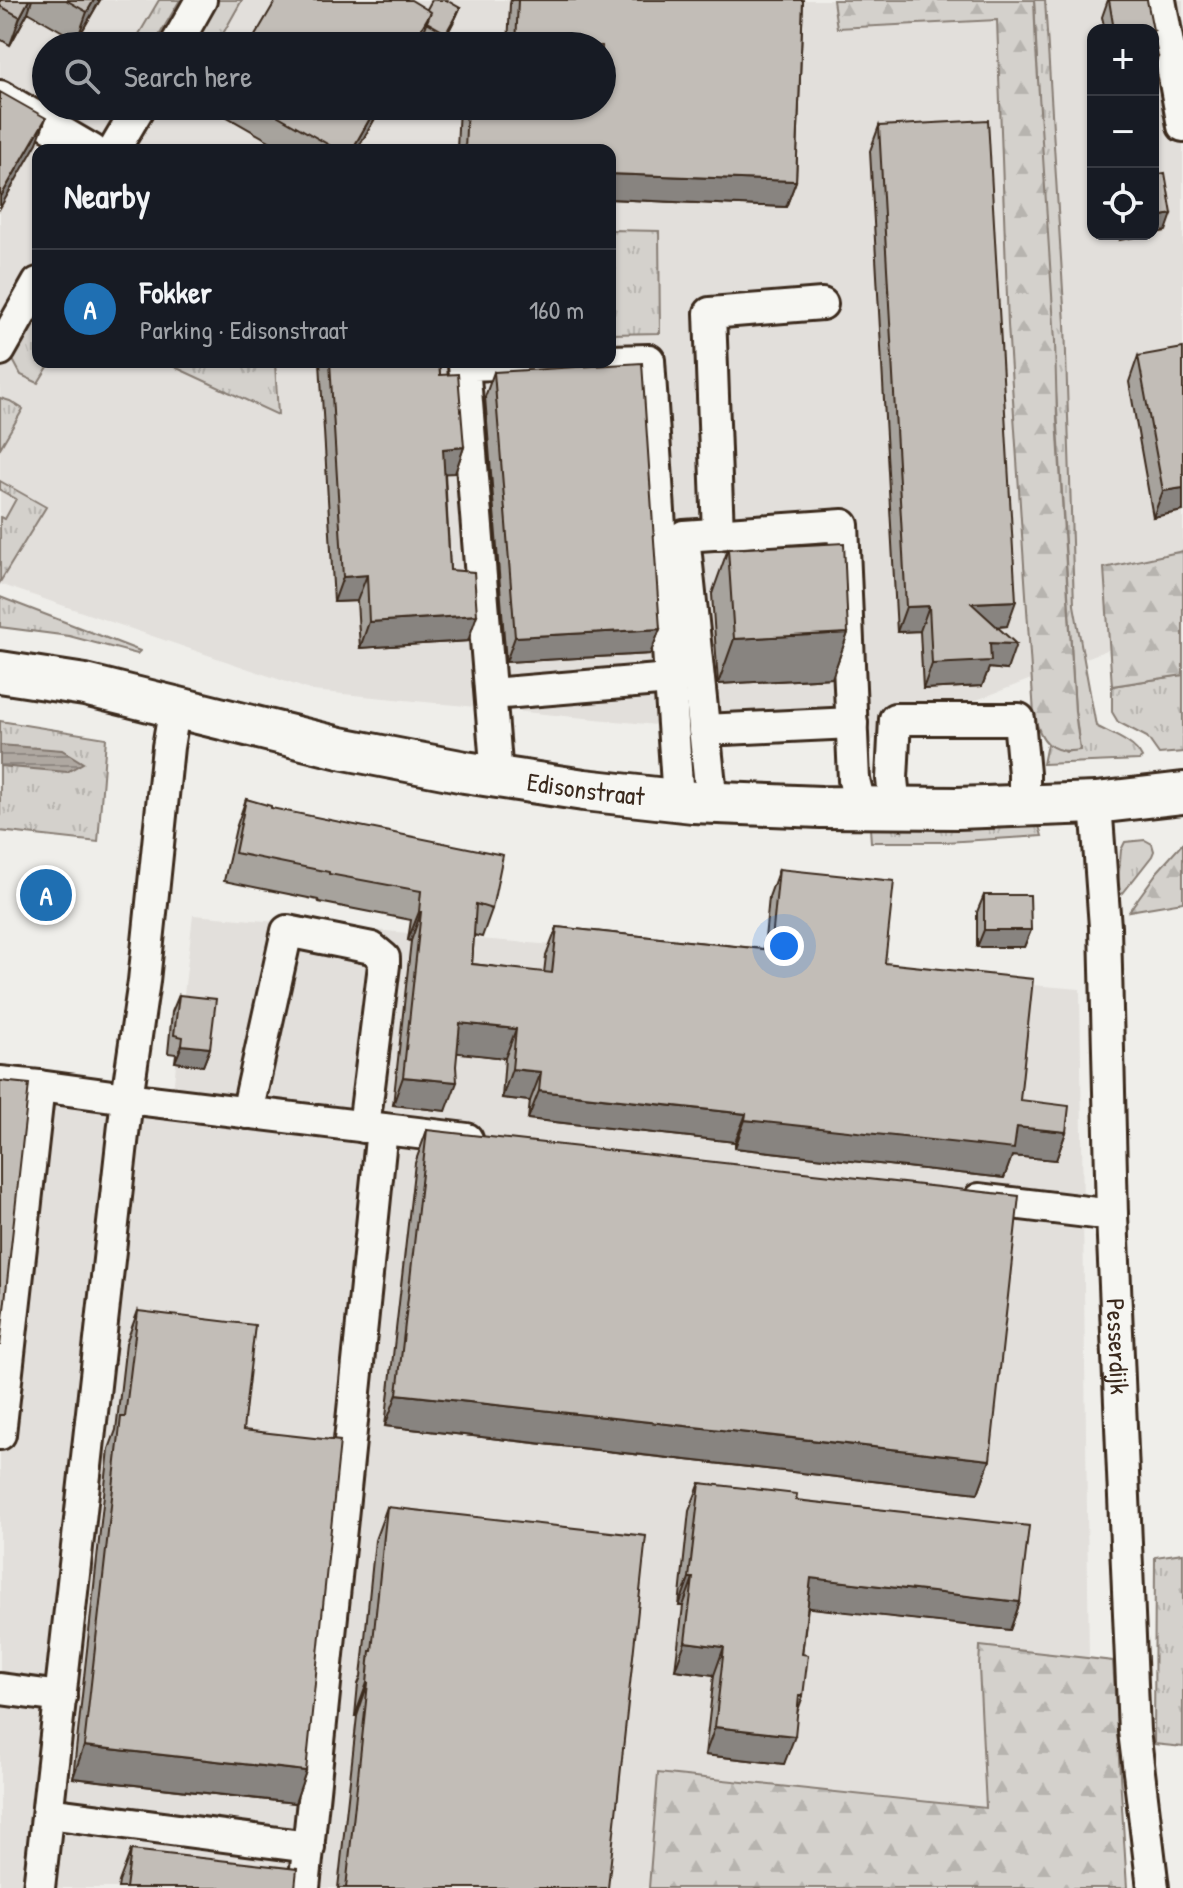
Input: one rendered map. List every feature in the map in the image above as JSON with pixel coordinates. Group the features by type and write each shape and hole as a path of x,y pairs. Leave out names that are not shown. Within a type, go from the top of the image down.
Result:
{"main road":[{"name":"Edisonstraat","path":"0,672 85,685 340,748 497,777 695,802 878,808 1024,806 1096,803 1183,793"}],"street":[{"path":"183,32 201,0"},
{"path":"1160,0 1183,126"},
{"path":"0,96 32,115"},
{"path":"41,120 82,144"},
{"path":"118,144 132,120"},
{"path":"0,350 32,294"},
{"path":"718,534 710,313 822,304"},
{"path":"616,361 649,360 670,679 695,802"},
{"path":"464,368 497,777"},
{"path":"695,802 704,730 684,536 843,525 854,780 878,808 892,779 895,719 1019,719 1024,806"},
{"path":"491,694 670,679"},
{"path":"39,1888 127,1098 144,981 175,706"},
{"path":"704,730 852,723"},
{"name":"Pesserdijk","path":"1096,803 1105,927 1112,1215 1134,1731 1153,1888"},
{"path":"247,1113 287,931 372,948 384,958 373,1128 304,1888"},
{"path":"0,1082 492,1142"},
{"path":"0,1434 39,1086"},
{"path":"950,1196 1112,1215"},
{"path":"0,1689 61,1697"},
{"path":"48,1813 309,1847"}],"shaded area":[{"path":"0,0 1183,0 1183,621 859,745 313,691 0,584"},
{"path":"0,745 62,750 83,763 67,772 0,766"},
{"path":"193,915 1080,989 1089,1658 981,1646 993,1888 0,1888 0,1085 172,1100"}],"green space":[{"path":"159,0 180,0 161,32 140,32"},
{"path":"218,0 242,0 224,32 199,32"},
{"path":"833,0 1034,0 1057,419 1080,750 1061,750 1048,744 1034,714 1008,325 997,20 837,28"},
{"path":"1034,0 1045,0 1065,323 1074,605 1096,726 1134,747 1142,758 1139,760 1043,764 1047,744 1066,752 1080,749 1075,710"},
{"path":"616,230 659,231 660,333 616,334"},
{"path":"32,327 32,368 47,368 38,383 21,375 13,360"},
{"path":"177,368 275,368 278,415"},
{"path":"0,398 23,409 0,448"},
{"path":"0,481 46,507 0,582 0,517 5,519 16,499 0,490"},
{"path":"1183,551 1183,675 1112,686 1104,568"},
{"path":"0,597 140,651 137,654 69,636 0,627"},
{"path":"1183,675 1183,752 1159,754 1147,737 1118,722 1112,712 1112,686"},
{"path":"0,721 106,738 98,842 0,831"},
{"path":"1039,826 1042,836 945,842 871,842 870,828"},
{"path":"1145,840 1152,844 1152,856 1123,893 1117,894 1121,850 1125,842"},
{"path":"1183,843 1183,902 1129,911 1158,871"},
{"path":"1183,1553 1183,1747 1154,1744 1155,1557"},
{"path":"980,1646 1113,1661 1127,1888 649,1888 658,1773 986,1808"}],"building":[{"path":"0,0 29,0 20,17 0,6"},
{"path":"66,0 94,0 87,12"},
{"path":"276,0 411,0 431,12 419,32 257,32"},
{"path":"432,0 446,0 460,8 447,32 427,22 431,12 427,9"},
{"path":"518,0 803,0 796,181 616,174 616,144 465,144 466,120 616,120 616,32 517,32"},
{"path":"1109,0 1147,0 1152,24 1113,24"},
{"path":"0,92 32,110 32,120 45,120 0,198"},
{"path":"286,120 369,120 355,144 328,144"},
{"path":"988,120 1016,601 971,603 1016,644 990,643 991,661 932,664 929,606 906,607 879,126"},
{"path":"1165,173 1172,214 1159,217 1159,174"},
{"path":"1183,348 1183,488 1163,491 1138,356"},
{"path":"642,363 660,629 515,637 494,372 616,368 616,365"},
{"path":"330,368 439,368 440,375 458,374 464,447 443,449 450,570 474,572 477,615 369,622 367,575 343,577"},
{"path":"844,543 848,633 734,639 728,549"},
{"path":"246,799 271,808 503,855 492,909 476,904 472,964 552,973 557,927 771,950 779,869 894,881 885,963 1033,979 1020,1100 1069,1106 1066,1132 1017,1127 1014,1149 745,1120 746,1114 539,1091 541,1072 512,1069 516,1029 460,1023 457,1082 403,1077 421,891 235,853"},
{"path":"984,895 1030,895 1031,930 984,930"},
{"path":"179,995 216,999 210,1048 182,1045 183,1037 174,1035"},
{"path":"0,1081 29,1084 0,1346"},
{"path":"427,1130 1019,1196 990,1460 397,1394"},
{"path":"138,1311 255,1325 243,1430 340,1441 306,1771 84,1746 121,1417 125,1417"},
{"path":"700,1483 797,1494 796,1500 1029,1526 1020,1602 811,1578 802,1654 808,1655 795,1736 715,1727 724,1647 685,1642"},
{"path":"387,1507 646,1536 608,1888 346,1888"},
{"path":"131,1850 297,1869 295,1888 126,1888"}],"place":[{"name":"Fokker","path":"46,895"}]}
